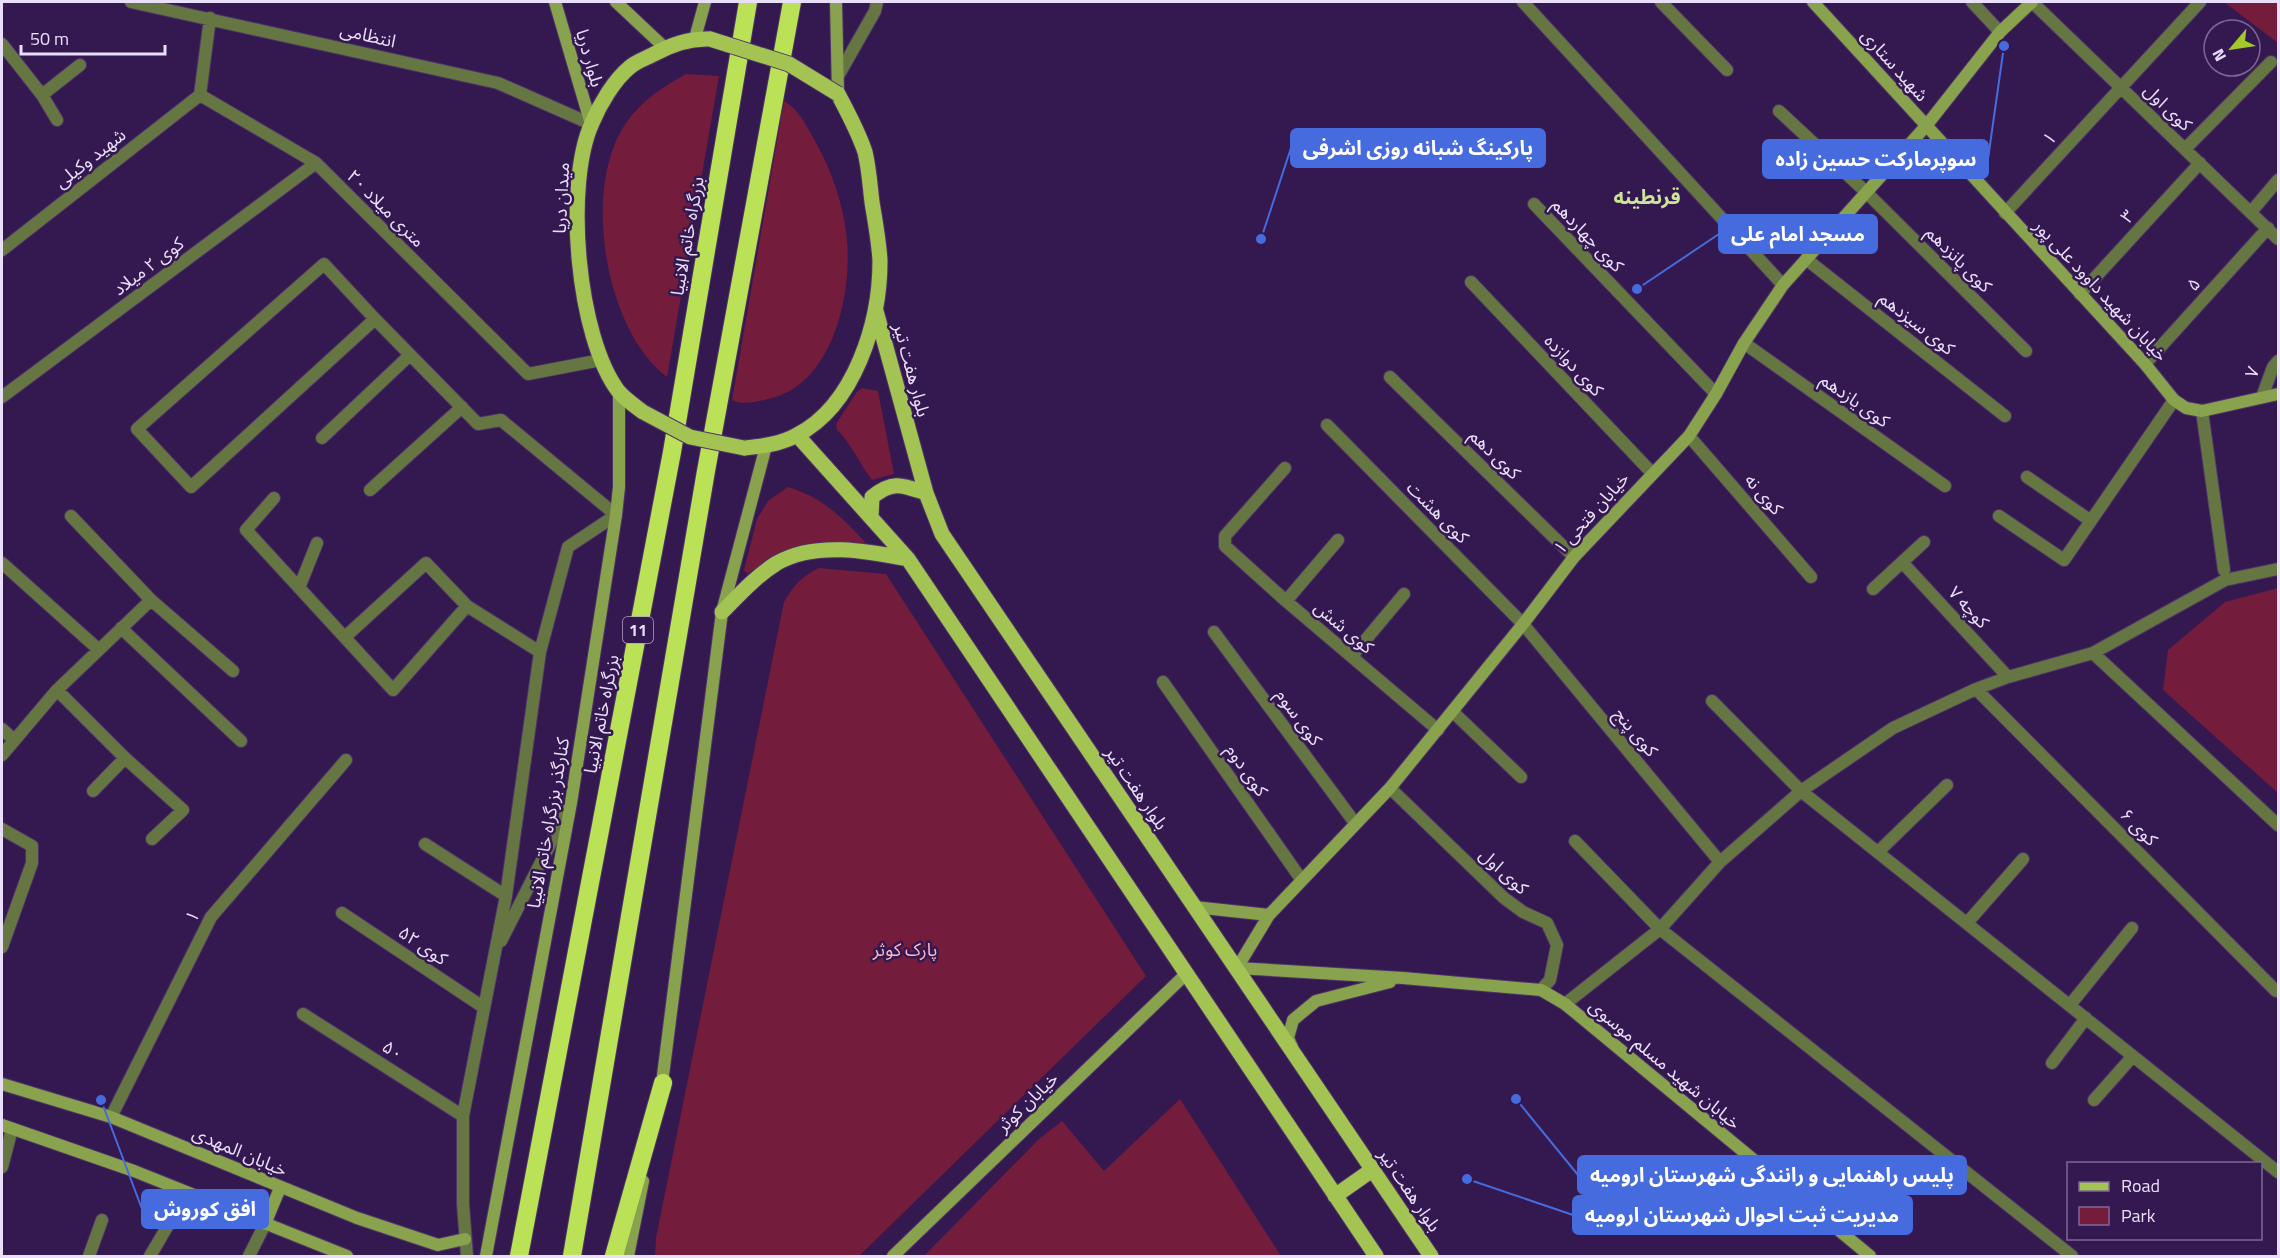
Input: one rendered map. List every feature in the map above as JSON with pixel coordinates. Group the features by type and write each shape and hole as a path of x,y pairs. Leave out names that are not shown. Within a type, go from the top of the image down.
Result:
{"highway":[{"name":"بزرگراه خاتم الانبیا","path":"519,1257 672,452 748,2"},
{"name":"11","path":"572,1257 706,471 792,2"},
{"path":"614,1257 663,1083"}],"main road":[{"name":"میدان دریا","path":"703,39 665,48 630,67 606,96 591,124 579,169 578,231 584,299 601,360 619,392 643,412 690,437 744,448 766,446"},
{"path":"703,39 789,64 838,94 852,120 865,154 880,260 876,311 863,352 844,390 817,422 796,435 766,446"},
{"name":"بلوار هفت تیر","path":"876,311 926,493 942,534 1431,1257"},
{"path":"796,435 908,559 1376,1257"},
{"path":"871,516 872,497 884,487 900,485 926,493"},
{"path":"722,612 778,562 805,553 867,551 908,559"},
{"path":"1335,1196 1372,1170"}],"street":[{"name":"انتظامی","path":"131,2 498,83 591,124"},
{"name":"بلوار دریا","path":"555,2 591,124"},
{"path":"616,2 665,48"},
{"path":"703,39 705,2"},
{"path":"836,2 838,94"},
{"path":"838,76 875,11 877,2"},
{"path":"1523,2 1783,285"},
{"path":"1661,2 1726,70"},
{"name":"شهید ستاری","path":"1812,2 1926,126"},
{"path":"1972,2 2000,32"},
{"name":"خیابان فتحی ۱","path":"1237,968 1269,915 1354,823 1390,788 1453,712 1574,557 1689,436 1716,394 1744,343 1783,285 1926,126 2000,32 2032,2"},
{"name":"کوی اول","path":"2032,2 2278,238"},
{"name":"۱","path":"2005,213 2200,2"},
{"path":"200,94 210,18"},
{"path":"2,44 42,95 57,120"},
{"path":"2185,149 2271,62"},
{"path":"42,95 80,65"},
{"name":"۲۰ متری میلاد","path":"200,94 316,163 528,374 601,360"},
{"name":"شهید وکیلی","path":"2,250 200,94"},
{"name":"کوی پانزدهم","path":"1779,111 1867,193 2026,351"},
{"name":"خیابان شهید داوود علی پور","path":"1926,126 2145,364 2174,400 2186,408 2202,411"},
{"name":"کوی ۲ میلاد","path":"2,397 316,163"},
{"name":"۳","path":"2080,294 2200,163"},
{"path":"2251,212 2278,180"},
{"name":"کوی چهاردهم","path":"1534,204 1716,394"},
{"name":"۵","path":"2145,364 2268,228"},
{"name":"کوی سیزدهم","path":"1806,259 2005,416"},
{"path":"375,319 191,487 137,429 324,264 478,424 501,420 616,515 568,547 540,652 506,896 463,1116 467,1257"},
{"name":"کوی دوازده","path":"1471,282 1652,473"},
{"name":"کوی یازدهم","path":"1744,343 1945,486"},
{"path":"322,438 410,355"},
{"name":"۷","path":"2262,398 2273,367 2278,361"},
{"name":"کوی دهم","path":"1390,377 1574,557"},
{"name":"کنارگذر بزرگراه خاتم الانبیا","path":"486,1257 571,803 616,515 619,487 619,392"},
{"path":"2224,570 2202,411 2278,394"},
{"path":"1999,516 2064,560 2174,400"},
{"path":"370,490 462,407"},
{"name":"کوی هشت","path":"1327,425 1523,624"},
{"name":"کوی نه","path":"1689,436 1811,577"},
{"path":"628,1257 663,1083 722,612 766,446"},
{"name":"کوی شش","path":"1286,468 1225,536 1224,541 1229,550 1437,730"},
{"path":"2027,477 2091,521"},
{"path":"274,498 246,530 393,690 467,606"},
{"path":"72,516 151,600 233,671"},
{"path":"1286,601 1338,540"},
{"path":"1872,589 1924,542"},
{"path":"299,588 317,543"},
{"path":"2,562 98,649"},
{"name":"کوچه ۷","path":"1902,562 2008,677"},
{"path":"345,638 426,563 467,606 540,652"},
{"path":"1565,1004 1660,929 1720,862 1801,791 1893,728 1976,689 2008,677 2093,653 2225,580 2278,569"},
{"path":"1352,656 1404,594"},
{"path":"2,755 57,690 151,600"},
{"name":"کوی پنج","path":"1523,624 1720,862"},
{"path":"121,628 241,741"},
{"name":"کوی سوم","path":"1214,632 1354,823"},
{"path":"2093,653 2278,825"},
{"name":"کوی دوم","path":"1163,682 1301,879"},
{"name":"کوی ۶","path":"1976,689 2276,991"},
{"path":"57,690 125,758 183,810 152,839"},
{"path":"1712,701 1801,791 2278,1172"},
{"path":"1453,712 1521,777"},
{"path":"2,729 14,739"},
{"path":"93,791 125,758"},
{"name":"۱","path":"111,1117 211,917 346,760"},
{"path":"1878,852 1947,785"},
{"name":"کوی اول","path":"1390,788 1504,898 1523,912 1547,922 1557,945 1550,980 1541,990"},
{"path":"494,954 571,803"},
{"path":"2,829 32,846 32,863 2,947"},
{"path":"1575,842 1660,929 2072,1257"},
{"path":"425,844 506,896"},
{"path":"1967,923 2023,859"},
{"path":"1194,907 1269,915"},
{"name":"کوی ۵۲","path":"342,913 483,1007"},
{"path":"2070,1005 2132,928"},
{"name":"خیابان شهید مسلم موسوی","path":"1237,968 1403,978 1541,990 1565,1004 1870,1257"},
{"name":"خیابان کوثر","path":"893,1257 1186,974"},
{"name":"خیابان شهید مسلم موسوی","path":"1301,1066 1288,1038 1293,1020 1316,1001 1403,978"},
{"name":"۵۰","path":"303,1014 463,1116"},
{"path":"2052,1063 2086,1018"},
{"path":"2094,1100 2133,1056"},
{"name":"خیابان المهدی","path":"2,1084 111,1117 357,1218 438,1245 465,1239"},
{"path":"2,1167 7,1127 134,1171 347,1257"},
{"path":"249,1257 280,1188"},
{"path":"150,1257 187,1192"},
{"path":"89,1257 102,1220"}],"green space":[{"path":"2224,2 2278,2 2278,43 2262,31 2262,18 2245,18"},
{"path":"686,74 719,76 667,377 646,356 628,327 615,294 606,257 603,220 605,184 612,151 626,123 653,95"},
{"path":"784,101 798,113 806,124 832,177 843,214 847,240 846,286 842,310 834,334 824,355 810,374 793,389 772,398 741,403 732,400"},
{"path":"862,388 878,391 894,474 872,480 837,430 836,424 856,393"},
{"path":"788,487 811,496 831,509 865,542 863,545 829,542 801,546 776,556 747,574 744,570 757,519 768,501"},
{"name":"پارک کوثر","path":"819,568 886,574 1146,976 859,1256 655,1256 656,1238 784,602 798,582"},
{"path":"2278,588 2278,793 2163,690 2168,650 2225,602"},
{"path":"1180,1099 1281,1256 924,1256 1039,1139 1062,1121 1104,1171"}],"place":[{"name":"سوپرمارکت حسین زاده","path":"2004,46"},
{"name":"پارکینگ شبانه روزی اشرفی","path":"1261,239"},
{"name":"مسجد امام علی","path":"1637,289"},
{"name":"پلیس راهنمایی و رانندگی شهرستان ارومیه","path":"1516,1099"},
{"name":"افق کوروش","path":"101,1100"},
{"name":"مدیریت ثبت احوال شهرستان ارومیه","path":"1467,1179"}],"district":[{"name":"قرنطینه","path":"1647,196"}]}
